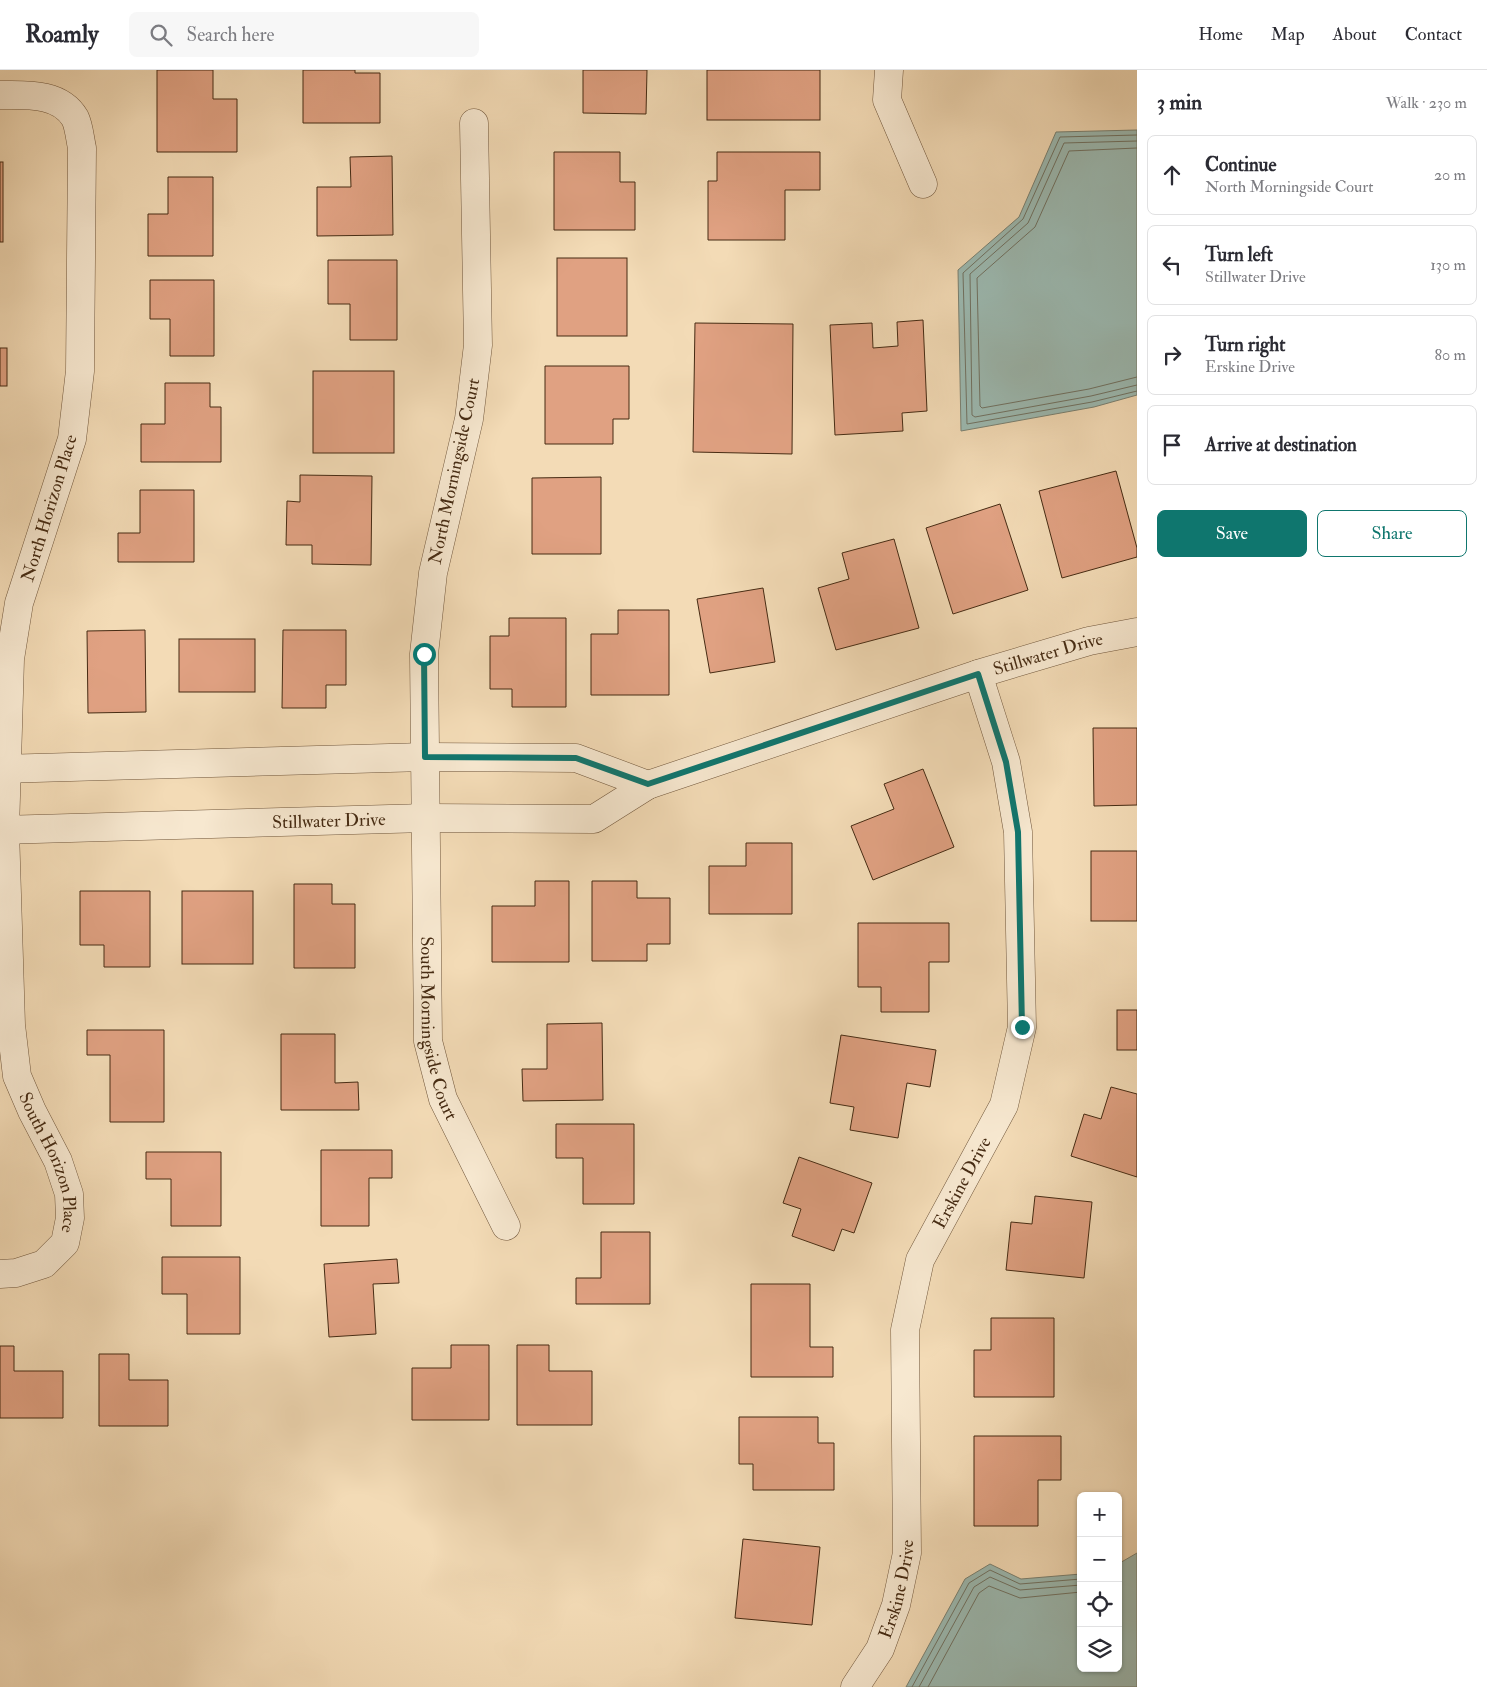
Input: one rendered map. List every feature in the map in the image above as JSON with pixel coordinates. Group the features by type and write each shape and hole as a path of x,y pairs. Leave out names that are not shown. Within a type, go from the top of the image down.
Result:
{"street":[{"path":"889,70 887,100 922,184"},
{"name":"North Horizon Place","path":"0,95 32,95 59,102 75,118 82,148 80,371 72,439 19,603 10,659 3,769 2,830"},
{"name":"North Morningside Court","path":"426,818 424,654 433,573 469,419 478,345 474,123"},
{"name":"Stillwater Drive","path":"2,830 426,818 594,819 648,784 978,674 1089,642 1137,632"},
{"name":"Erskine Drive","path":"855,1687 880,1649 896,1605 907,1553 905,1330 920,1260 1004,1104 1022,1027 1018,832 1006,762 978,674"},
{"path":"3,769 425,757 576,758 648,784"},
{"name":"South Morningside Court","path":"426,818 428,1041 443,1099 506,1226"},
{"name":"South Horizon Place","path":"0,1274 16,1274 44,1264 65,1243 70,1218 69,1194 58,1161 32,1111 17,1076 11,1025 2,830"}],"water":[{"path":"1137,130 1137,395 1094,407 961,431 958,270 1019,217 1056,132"},
{"path":"1137,1553 1137,1687 906,1687 965,1579 990,1564 1021,1579 1077,1574 1077,1672 1122,1672 1122,1562"}],"building":[{"path":"157,70 213,70 213,99 237,99 237,152 157,152"},
{"path":"303,70 355,70 355,73 380,73 380,123 303,123"},
{"path":"583,70 647,70 646,114 583,113"},
{"path":"707,70 820,70 820,120 707,120"},
{"path":"554,152 620,152 620,182 635,182 635,230 554,230"},
{"path":"717,152 820,152 820,190 785,190 785,240 708,240 708,181 717,181"},
{"path":"392,156 393,235 317,236 317,187 351,187 350,157"},
{"path":"0,162 3,162 3,242 0,242"},
{"path":"168,177 213,177 213,256 148,256 148,214 168,214"},
{"path":"557,258 627,258 627,336 557,336"},
{"path":"328,260 397,260 397,340 350,340 350,304 328,304"},
{"path":"150,280 214,280 214,356 170,356 170,319 150,319"},
{"path":"923,320 927,411 902,413 903,431 835,435 830,325 872,323 873,348 898,346 897,322"},
{"path":"695,323 793,324 792,454 693,452"},
{"path":"0,348 7,348 7,386 0,386"},
{"path":"545,366 629,366 629,419 613,419 613,444 545,444"},
{"path":"313,371 394,371 394,453 313,453"},
{"path":"165,383 210,383 210,407 221,407 221,462 141,462 141,424 165,424"},
{"path":"1116,471 1137,548 1137,557 1062,578 1039,491"},
{"path":"300,475 372,476 371,565 312,564 312,545 286,545 287,501 300,502"},
{"path":"601,477 601,554 532,554 532,478"},
{"path":"140,490 194,490 194,562 118,562 118,533 140,533"},
{"path":"1000,504 1028,590 953,614 926,528"},
{"path":"894,539 919,628 836,650 818,588 849,579 842,553"},
{"path":"763,588 775,662 710,673 697,599"},
{"path":"618,610 669,610 669,695 591,695 591,634 618,634"},
{"path":"509,618 566,618 566,707 512,707 512,689 490,689 490,636 509,636"},
{"path":"145,630 146,712 88,713 87,631"},
{"path":"283,630 346,630 346,685 326,685 326,708 282,708"},
{"path":"179,639 255,639 255,692 179,692"},
{"path":"1093,728 1137,728 1137,805 1094,806"},
{"path":"923,769 954,847 873,880 851,826 894,809 884,784"},
{"path":"746,843 792,843 792,914 709,914 709,866 746,866"},
{"path":"1091,851 1137,851 1137,921 1091,921"},
{"path":"535,881 569,881 569,962 492,962 492,906 535,906"},
{"path":"592,881 637,881 637,898 670,898 670,944 647,944 647,961 592,961"},
{"path":"294,884 332,884 332,904 355,904 355,968 294,968"},
{"path":"80,891 150,891 150,967 104,967 104,945 80,945"},
{"path":"182,891 253,891 253,964 182,964"},
{"path":"858,923 949,923 949,962 929,962 929,1012 881,1012 881,987 858,987"},
{"path":"1117,1010 1137,1010 1137,1050 1117,1050"},
{"path":"602,1023 603,1100 523,1101 522,1069 547,1069 547,1024"},
{"path":"87,1030 164,1030 164,1122 110,1122 110,1055 87,1055"},
{"path":"281,1034 335,1034 335,1083 358,1082 359,1110 281,1110"},
{"path":"841,1035 936,1050 930,1087 907,1083 898,1138 850,1130 854,1107 830,1103"},
{"path":"1111,1087 1137,1094 1137,1177 1071,1156 1084,1114 1101,1119"},
{"path":"556,1124 634,1124 634,1204 583,1204 583,1158 556,1158"},
{"path":"321,1150 392,1150 392,1178 369,1178 369,1226 321,1226"},
{"path":"146,1152 221,1152 221,1226 171,1226 171,1179 146,1179"},
{"path":"799,1157 872,1183 854,1233 842,1229 834,1251 792,1236 801,1209 783,1203"},
{"path":"1035,1196 1092,1202 1084,1278 1006,1270 1011,1222 1032,1224"},
{"path":"601,1232 650,1232 650,1304 576,1304 576,1278 601,1278"},
{"path":"162,1257 240,1257 240,1334 187,1334 187,1294 162,1294"},
{"path":"397,1259 399,1283 373,1284 376,1334 329,1337 324,1264"},
{"path":"751,1284 810,1284 810,1347 833,1347 833,1377 751,1377"},
{"path":"991,1318 1054,1318 1054,1397 974,1397 974,1350 991,1350"},
{"path":"451,1345 489,1345 489,1420 412,1420 412,1368 451,1368"},
{"path":"517,1345 549,1345 549,1371 592,1371 592,1425 517,1425"},
{"path":"0,1346 14,1346 14,1371 63,1371 63,1418 0,1418"},
{"path":"99,1354 129,1354 129,1380 168,1380 168,1426 99,1426"},
{"path":"739,1417 818,1417 818,1443 834,1443 834,1490 753,1490 753,1464 739,1464"},
{"path":"974,1436 1061,1436 1061,1480 1038,1480 1038,1526 974,1526"},
{"path":"743,1539 820,1547 812,1625 735,1618"}],"route":[{"path":"424,654 425,757 576,758 648,784 978,674 1006,762 1018,832 1022,1027"}]}
